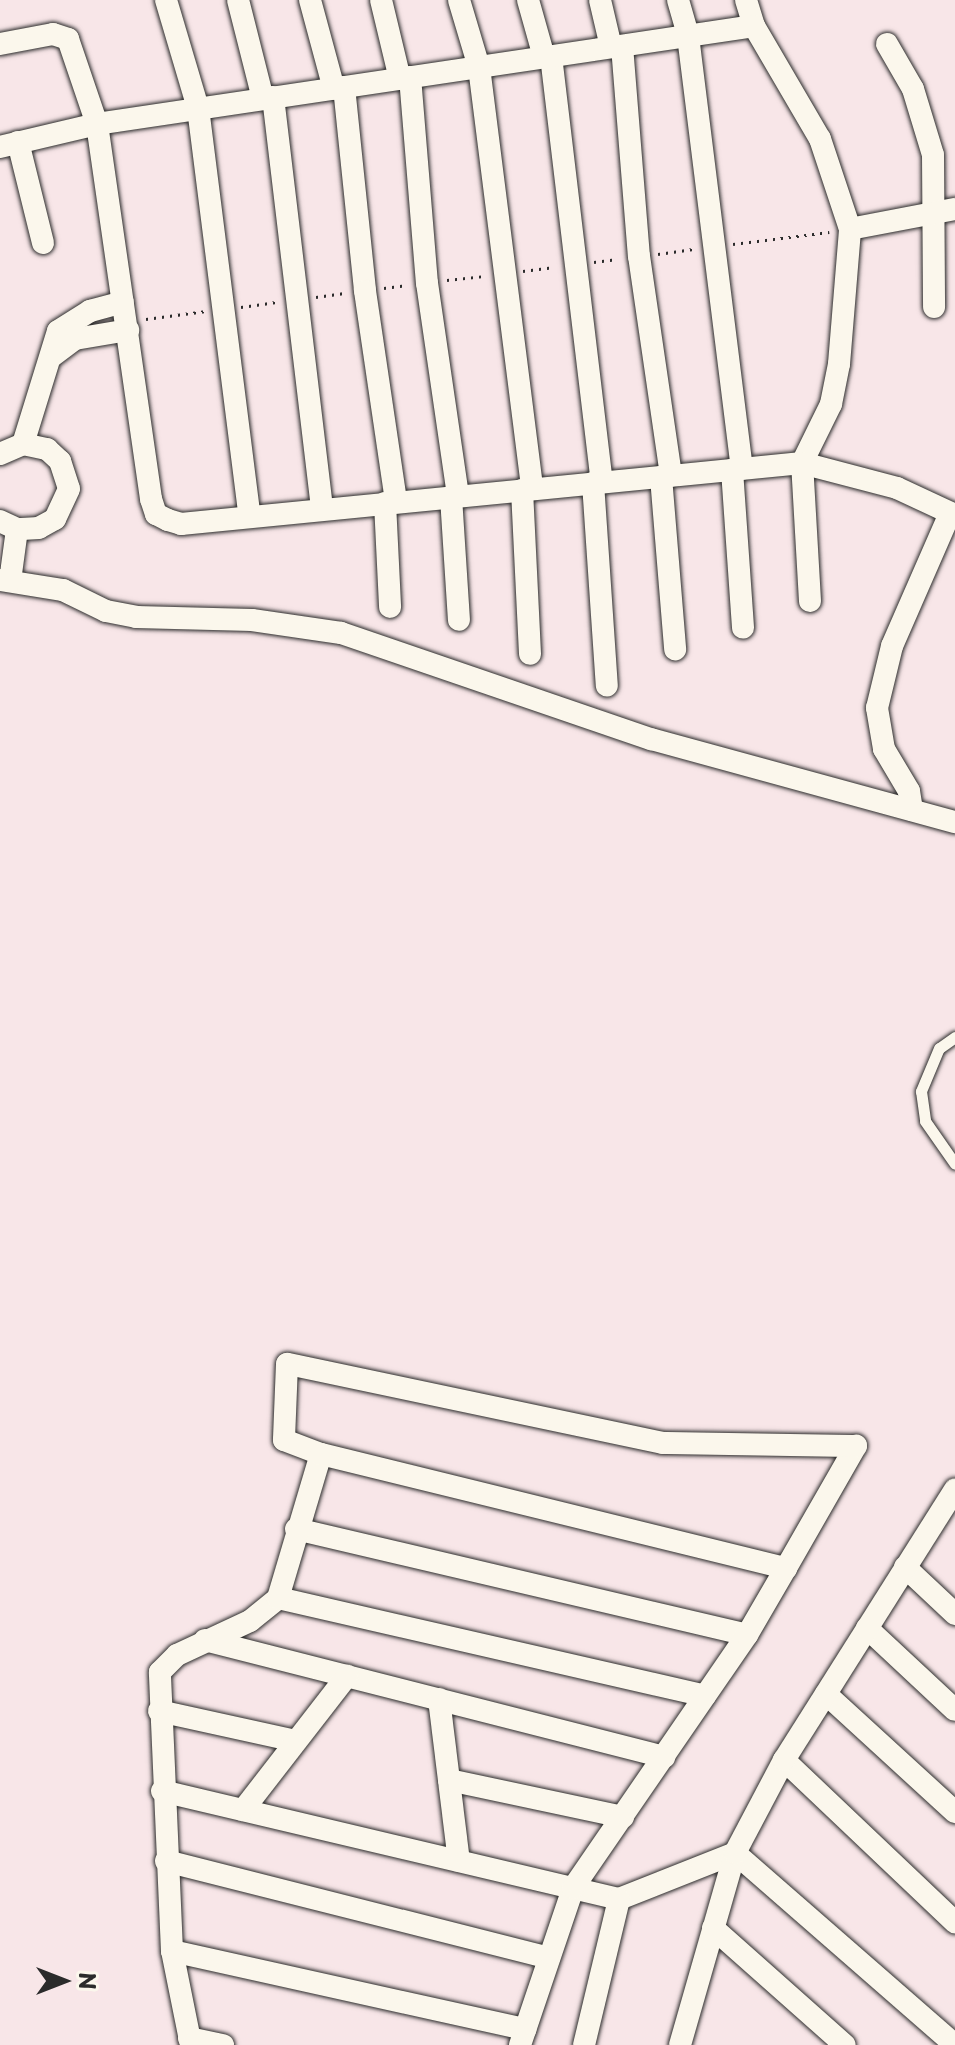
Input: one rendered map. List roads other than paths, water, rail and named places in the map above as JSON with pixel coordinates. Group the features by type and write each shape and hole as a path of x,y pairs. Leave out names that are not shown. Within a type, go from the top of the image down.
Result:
{"street":[{"path":"166,0 198,108 250,517"},
{"path":"238,0 268,98 322,509"},
{"path":"310,0 339,88 390,503 390,607"},
{"path":"381,0 405,78 454,497 459,620"},
{"path":"459,0 479,67 527,490 530,654"},
{"path":"528,0 547,57 598,483 607,686"},
{"path":"600,0 616,47 666,476 675,649"},
{"path":"678,0 688,36 737,469 743,628"},
{"path":"746,0 754,26 820,139 850,229 839,364 831,404 802,463 810,601"},
{"path":"43,243 9,144 97,124 198,108 754,26"},
{"path":"0,44 53,34 68,39 97,124 156,514 181,524 802,463 865,477 953,509 892,646 877,708 884,749 909,791 912,810"},
{"path":"887,44 927,121 945,211 934,307"},
{"path":"850,229 945,211"},
{"path":"23,444 58,331 71,320 123,302"},
{"path":"51,357 75,339 128,330"},
{"path":"0,454 23,444 47,449 60,461 69,489 55,519 39,528 8,525 5,581 63,590 106,611 136,617 252,620 385,644 651,739 955,822"},
{"path":"172,1951 522,2037 573,1888 747,1635 786,1568 856,1446 663,1443 287,1364 284,1440 321,1454 786,1568"},
{"path":"223,2045 190,2041 172,1951 162,1791 160,1672 205,1640 250,1621 278,1598 296,1529 321,1454"},
{"path":"680,2045 735,1853 784,1760 905,1567 948,1518 955,1490"},
{"path":"296,1529 747,1635"},
{"path":"905,1567 955,1614"},
{"path":"278,1598 705,1696"},
{"path":"867,1628 955,1710"},
{"path":"205,1640 664,1757"},
{"path":"243,1810 347,1676"},
{"path":"826,1694 955,1812"},
{"path":"439,1699 459,1861"},
{"path":"159,1711 296,1741"},
{"path":"784,1760 955,1922"},
{"path":"449,1780 623,1817"},
{"path":"162,1791 619,1899 735,1853"},
{"path":"735,1853 955,2045"},
{"path":"166,1861 549,1958"},
{"path":"584,2045 619,1899"},
{"path":"713,1928 845,2045"}],"lane":[{"path":"955,1037 939,1048 921,1091 925,1121 955,1164"}]}
